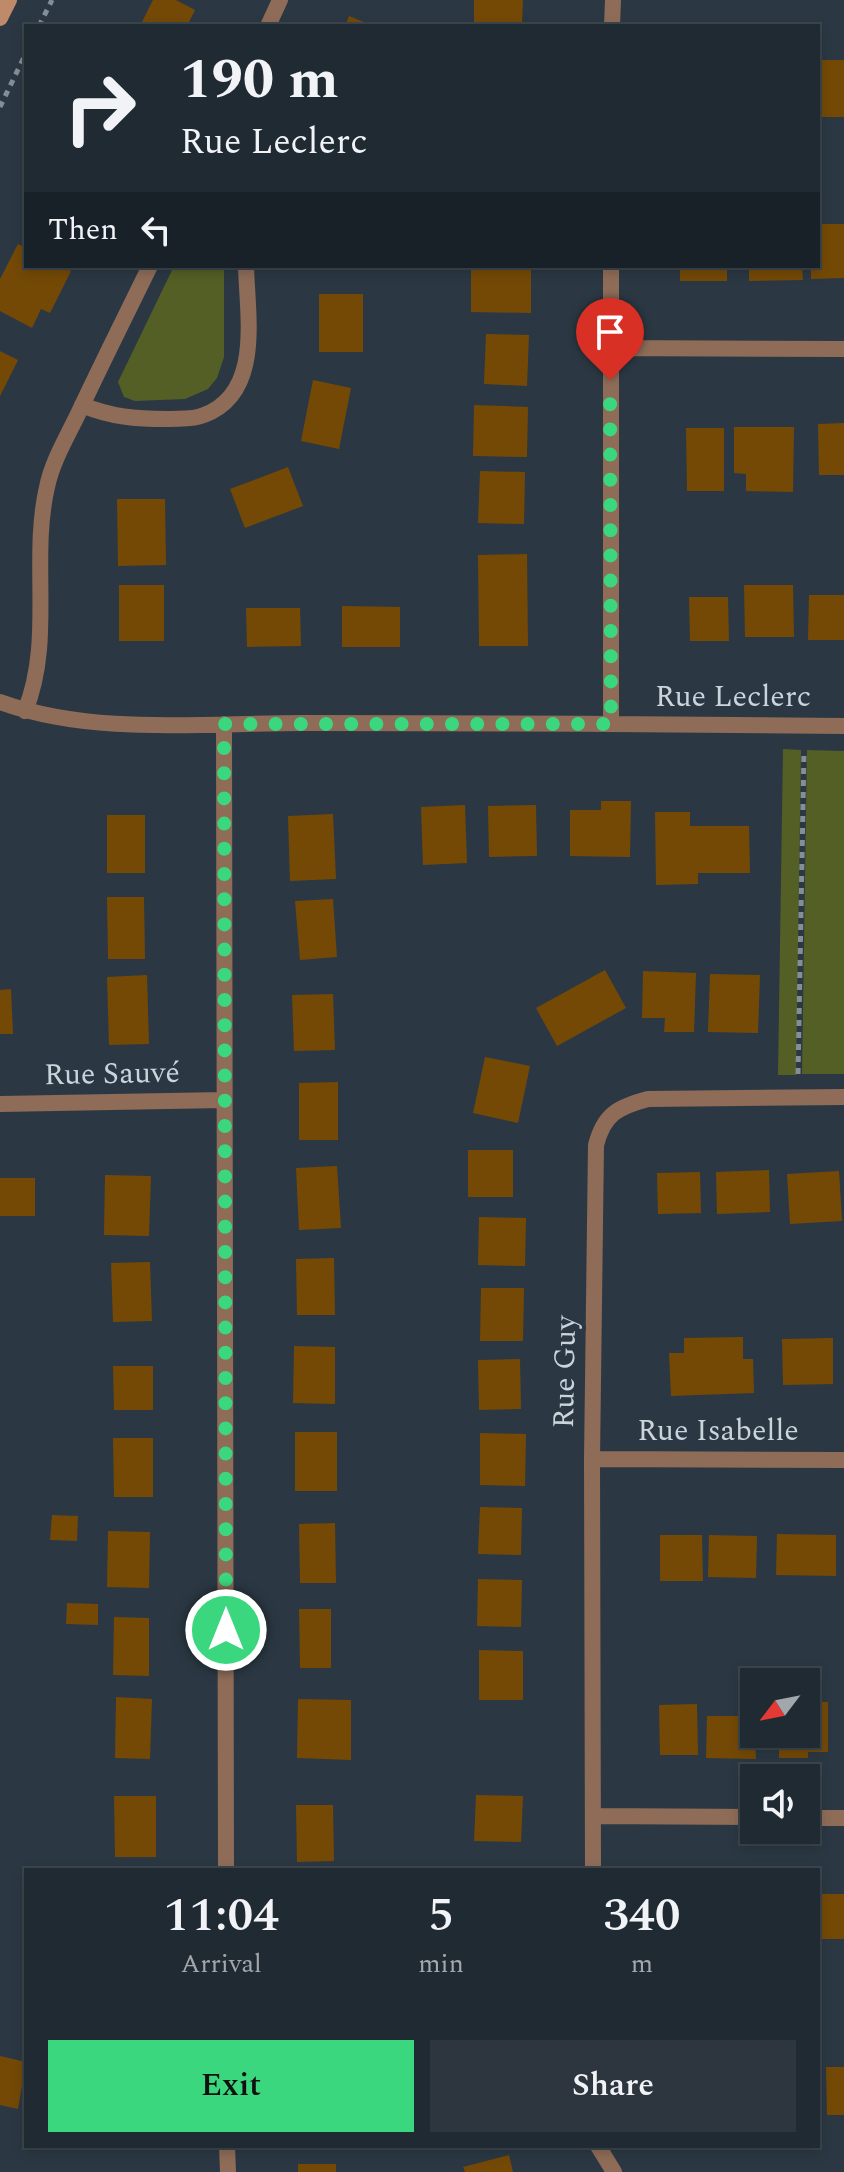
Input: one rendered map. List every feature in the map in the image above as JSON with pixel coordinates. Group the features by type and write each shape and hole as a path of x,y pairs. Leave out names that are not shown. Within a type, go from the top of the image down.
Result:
{"main road":[{"path":"0,18 9,0"}],"street":[{"path":"269,24 280,0"},
{"path":"612,24 613,0"},
{"path":"25,711 34,686 39,643 41,536 46,489 82,405 149,268"},
{"path":"82,405 126,419 193,418 205,415 230,398 239,387 247,356 246,268"},
{"path":"611,268 611,724"},
{"path":"610,348 844,349"},
{"name":"Rue Leclerc","path":"0,702 25,711 85,723 844,726"},
{"path":"224,724 226,1868"},
{"name":"Rue Guy","path":"593,1868 592,1459 596,1145 600,1129 607,1118 632,1103 664,1097 844,1097"},
{"name":"Rue Sauvé","path":"0,1104 224,1100"},
{"name":"Rue Isabelle","path":"592,1459 844,1460"},
{"path":"593,1816 740,1817"},
{"path":"820,1818 844,1818"},
{"path":"227,2148 228,2172"},
{"path":"599,2148 614,2172"}],"path":[{"path":"40,24 52,0"},
{"path":"0,107 24,57"},
{"path":"798,1074 804,751"}],"green space":[{"path":"173,268 224,268 224,357 217,378 208,389 185,399 135,401 124,397 118,382"},
{"path":"783,749 801,750 796,1075 778,1075"},
{"path":"807,750 844,751 844,1074 802,1074"}],"building":[{"path":"153,0 176,0 195,10 188,24 141,24"},
{"path":"474,0 523,0 522,24 474,23"},
{"path":"349,16 369,24 346,24"},
{"path":"820,60 844,60 844,117 820,117"},
{"path":"820,224 844,224 844,278 811,279 811,268 820,268"},
{"path":"18,244 24,247 24,268 65,268 71,271 50,313 41,309 32,328 0,311 0,279"},
{"path":"471,268 531,268 531,313 471,312"},
{"path":"680,268 727,268 727,281 680,281"},
{"path":"749,268 802,268 803,280 749,281"},
{"path":"319,294 363,294 363,352 319,352"},
{"path":"486,334 529,335 527,386 484,384"},
{"path":"0,351 18,360 0,396"},
{"path":"313,380 351,388 339,449 301,441"},
{"path":"474,405 528,407 527,457 473,456"},
{"path":"844,423 844,475 819,475 818,424"},
{"path":"734,427 794,427 793,492 746,491 746,474 734,473"},
{"path":"686,428 724,428 724,491 687,491"},
{"path":"288,467 303,506 245,528 230,489"},
{"path":"480,471 525,472 524,524 478,523"},
{"path":"117,499 165,499 166,565 118,566"},
{"path":"527,554 528,646 479,646 478,555"},
{"path":"119,585 164,585 164,641 119,641"},
{"path":"744,585 793,585 794,637 745,637"},
{"path":"809,595 844,595 844,640 808,640"},
{"path":"689,597 728,597 729,641 690,641"},
{"path":"342,606 400,607 400,647 342,647"},
{"path":"246,608 300,608 301,646 247,647"},
{"path":"601,801 631,801 630,857 570,856 570,810 601,810"},
{"path":"465,805 467,863 423,865 421,807"},
{"path":"536,805 537,856 489,857 488,806"},
{"path":"655,812 690,812 690,826 749,826 750,873 698,873 698,884 656,885"},
{"path":"333,814 336,879 290,881 288,816"},
{"path":"107,815 145,815 145,873 107,873"},
{"path":"107,897 144,897 145,959 108,959"},
{"path":"333,899 337,957 300,960 295,901"},
{"path":"605,970 626,1008 557,1046 536,1008"},
{"path":"643,971 696,973 694,1032 664,1032 665,1018 642,1018"},
{"path":"710,974 760,975 758,1033 708,1032"},
{"path":"147,975 149,1044 109,1045 107,977"},
{"path":"11,989 13,1034 0,1034 0,990"},
{"path":"333,994 335,1050 294,1051 292,995"},
{"path":"485,1057 530,1066 518,1123 473,1113"},
{"path":"338,1082 338,1140 299,1140 299,1083"},
{"path":"468,1150 513,1150 513,1197 468,1197"},
{"path":"337,1166 341,1228 299,1230 296,1168"},
{"path":"769,1170 770,1212 717,1214 716,1172"},
{"path":"839,1171 842,1221 790,1224 787,1174"},
{"path":"700,1172 701,1213 658,1214 657,1173"},
{"path":"105,1175 151,1176 149,1236 104,1235"},
{"path":"0,1178 35,1178 35,1216 0,1216"},
{"path":"479,1217 526,1218 525,1266 478,1265"},
{"path":"334,1258 335,1315 297,1315 296,1259"},
{"path":"150,1262 152,1321 113,1322 111,1263"},
{"path":"481,1288 524,1288 523,1341 480,1341"},
{"path":"743,1337 743,1359 753,1359 754,1393 671,1396 669,1353 684,1353 684,1338"},
{"path":"833,1338 833,1384 783,1385 782,1339"},
{"path":"294,1346 335,1347 335,1404 293,1403"},
{"path":"520,1359 521,1409 479,1410 478,1360"},
{"path":"113,1366 153,1366 153,1410 114,1410"},
{"path":"295,1432 337,1432 337,1491 295,1491"},
{"path":"480,1433 526,1434 525,1486 480,1485"},
{"path":"113,1438 153,1438 153,1497 114,1497"},
{"path":"480,1507 522,1508 521,1555 478,1554"},
{"path":"52,1515 78,1516 77,1541 50,1540"},
{"path":"335,1523 336,1583 300,1583 299,1524"},
{"path":"108,1531 150,1532 149,1588 107,1587"},
{"path":"777,1534 836,1535 836,1576 776,1575"},
{"path":"660,1535 702,1535 703,1581 660,1581"},
{"path":"709,1535 757,1536 756,1578 708,1577"},
{"path":"478,1579 522,1580 521,1627 477,1626"},
{"path":"67,1603 98,1604 98,1625 66,1624"},
{"path":"299,1609 331,1609 331,1668 300,1668"},
{"path":"114,1617 149,1618 149,1676 113,1675"},
{"path":"479,1650 523,1651 523,1700 479,1700"},
{"path":"116,1697 152,1699 150,1759 115,1758"},
{"path":"298,1699 351,1700 351,1760 297,1758"},
{"path":"820,1702 828,1702 828,1752 808,1752 808,1758 779,1758 779,1748 820,1748"},
{"path":"697,1704 698,1755 660,1755 659,1705"},
{"path":"707,1716 740,1716 740,1748 755,1748 756,1759 706,1758"},
{"path":"476,1795 523,1796 521,1842 474,1841"},
{"path":"114,1796 156,1796 156,1857 115,1857"},
{"path":"296,1805 333,1805 334,1861 297,1862"},
{"path":"822,1894 844,1894 844,1939 822,1939"},
{"path":"0,2056 24,2062 18,2109 0,2105"},
{"path":"826,2067 844,2067 844,2115 827,2115"},
{"path":"509,2155 513,2172 465,2172 463,2167"},
{"path":"298,2164 336,2164 336,2172 298,2172"}],"route":[{"path":"226,1630 224,724 611,724 610,380"}]}
